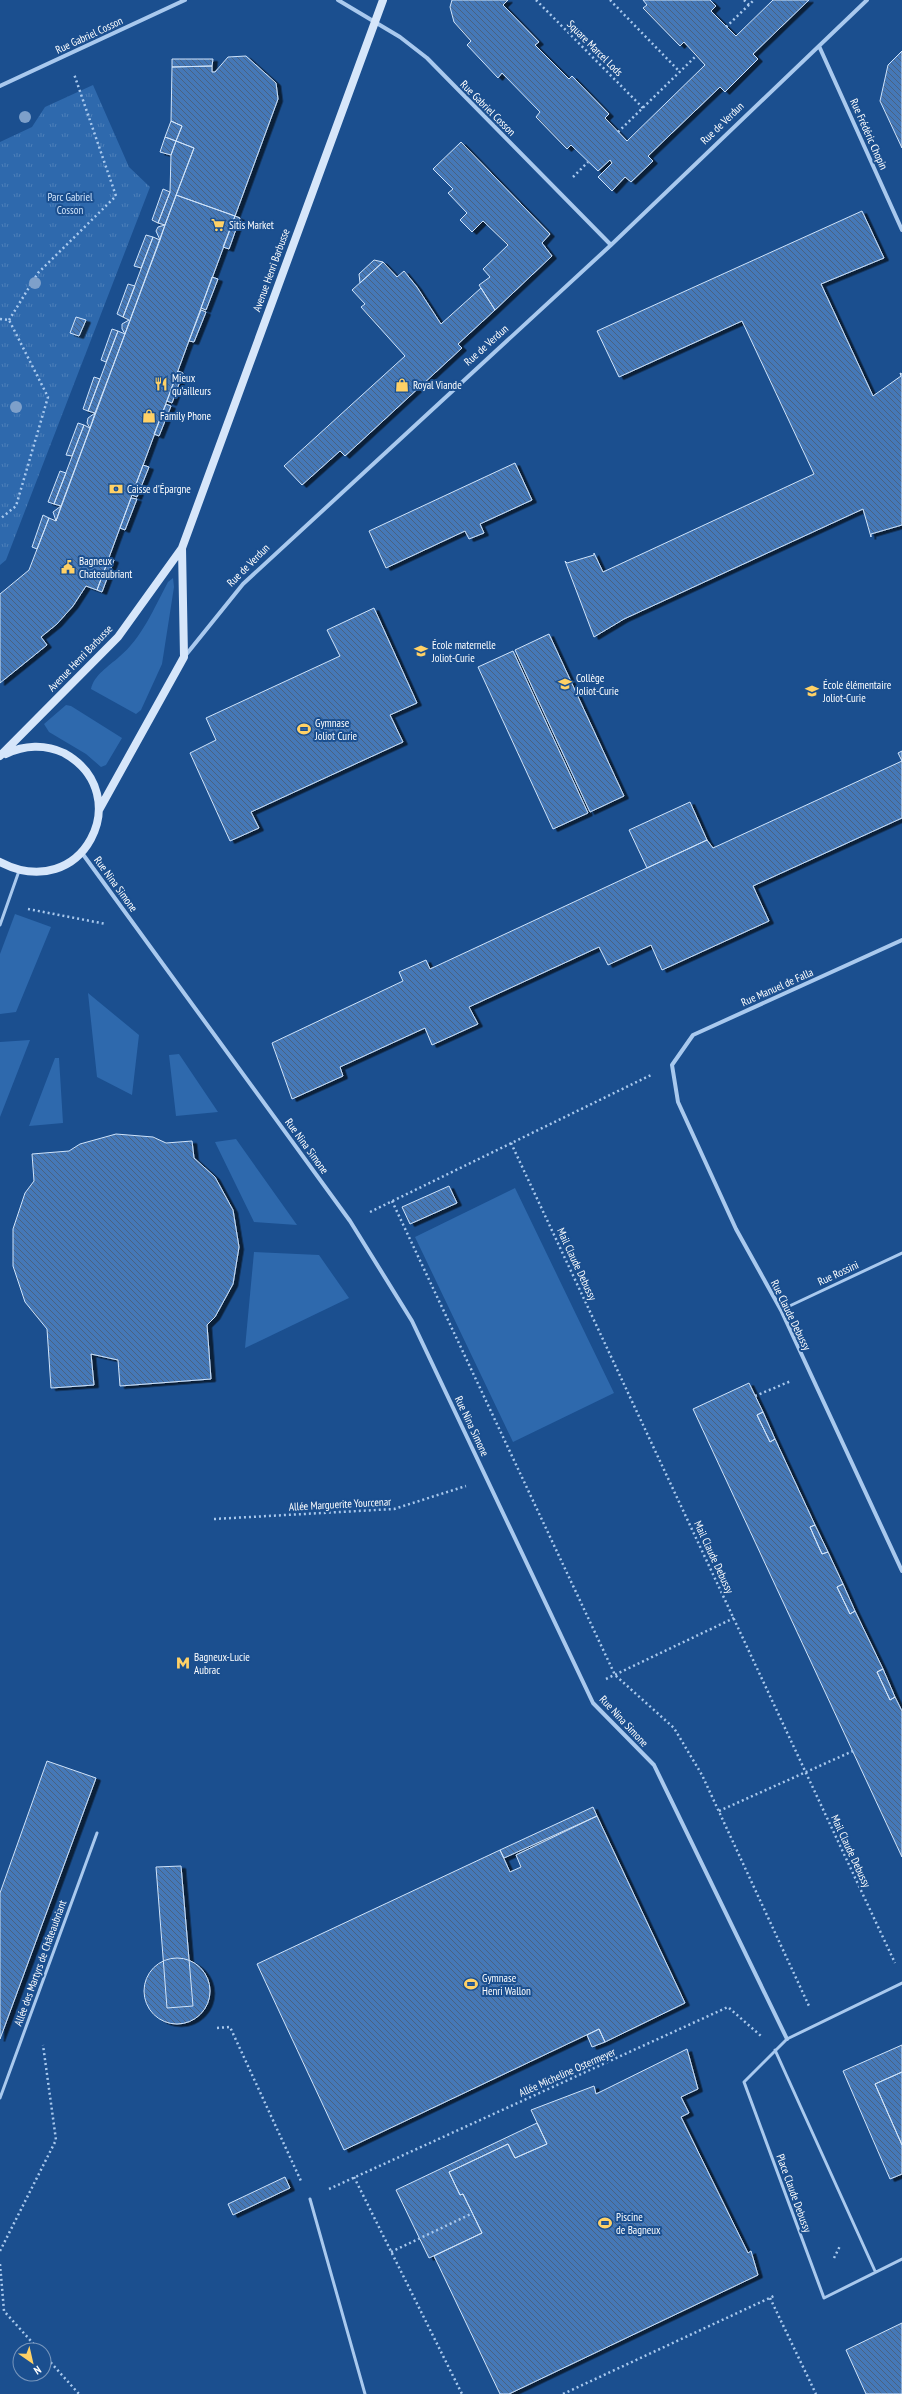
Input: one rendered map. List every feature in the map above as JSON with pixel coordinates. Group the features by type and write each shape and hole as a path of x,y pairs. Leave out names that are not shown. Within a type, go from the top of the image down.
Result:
{"main road":[{"name":"Avenue Henri Barbusse","path":"0,757 118,637 182,548 383,0"},
{"name":"Avenue Henri Barbusse","path":"182,548 184,657"},
{"name":"Rue de Verdun","path":"99,810 184,657"},
{"path":"0,757 16,748 37,746 56,749 73,759 87,773 96,790 99,810 97,825 91,840 82,853 71,862 58,869 39,873 19,871 0,862"}],"street":[{"name":"Rue Gabriel Cosson","path":"0,86 185,0"},
{"name":"Rue Gabriel Cosson","path":"338,0 400,37 427,58 611,245"},
{"name":"Rue de Verdun","path":"184,657 243,584 611,245 867,0"},
{"name":"Rue Frédéric Chopin","path":"819,46 902,230"},
{"name":"Rue Nina Simone","path":"82,853 350,1221 412,1321 585,1688 593,1703 654,1765 787,2039"},
{"name":"Rue Manuel de Falla","path":"672,1065 693,1035 902,940"},
{"name":"Rue Claude Debussy","path":"672,1065 678,1102 736,1229 781,1310 902,1570"}],"lane":[{"path":"0,926 19,871"},
{"name":"Rue Rossini","path":"781,1310 902,1253"},
{"name":"Allée des Martyrs de Châteaubriant","path":"0,2098 97,1833"},
{"name":"Place Claude Debussy","path":"902,1983 787,2039 744,2082 824,2298 902,2259"},
{"path":"775,2050 875,2272"},
{"path":"310,2199 365,2394"}],"path":[{"name":"Square Marcel Lods","path":"536,0 643,108"},
{"path":"610,0 680,72"},
{"path":"744,0 749,5"},
{"path":"726,26 754,0"},
{"path":"9,320 38,273 116,196 81,90 66,55"},
{"path":"618,132 696,56"},
{"path":"0,319 9,320"},
{"path":"0,519 16,506 48,397 9,320"},
{"path":"8,905 112,925"},
{"path":"350,1221 672,1065"},
{"name":"Mail Claude Debussy","path":"511,1143 896,1965"},
{"path":"392,1201 615,1675 674,1728 702,1775 818,2024"},
{"path":"755,1396 810,1373"},
{"name":"Allée Marguerite Yourcenar","path":"214,1519 394,1509 487,1479"},
{"path":"585,1688 734,1618"},
{"path":"719,1811 853,1751"},
{"name":"Allée Micheline Ostermeyer","path":"354,2177 728,2007 775,2050"},
{"path":"0,2251 56,2140 44,2049 30,2018"},
{"path":"217,2028 230,2027 310,2199 354,2177 462,2394"},
{"path":"391,2252 473,2213"},
{"path":"0,2264 4,2311 32,2342"},
{"path":"563,2394 776,2294"},
{"path":"770,2298 816,2394"},
{"path":"52,2364 79,2394"}],"green space":[{"name":"Parc Gabriel Cosson","path":"93,85 129,167 150,187 6,560 0,565 0,142 32,127 45,107"},
{"path":"173,578 174,587 162,664 141,710 136,714 91,689 95,679 102,671 127,649 141,632 168,582"},
{"path":"66,705 71,706 122,738 106,765 101,767 86,754 49,732 44,724"},
{"path":"15,914 51,927 16,1012 0,1014 0,954"},
{"path":"88,993 139,1035 132,1095 97,1077"},
{"path":"30,1040 0,1117 0,1042"},
{"path":"179,1054 218,1112 176,1116 169,1055"},
{"path":"55,1058 59,1058 63,1123 29,1126"},
{"path":"236,1139 297,1225 254,1222 215,1142"},
{"path":"515,1188 614,1393 513,1442 415,1237"},
{"path":"254,1252 319,1255 349,1298 245,1348"}],"building":[{"path":"452,0 508,0 503,5 539,42 535,45 569,79 572,76 609,114 605,118 627,141 705,65 684,42 680,46 643,8 647,5 643,0 710,0 716,6 711,11 736,36 773,0 809,0 753,54 758,59 725,92 720,87 648,156 653,161 631,182 625,177 612,191 598,177 612,163 610,160 598,171 571,145 567,149 536,117 540,112 502,73 498,78 467,45 471,41 454,22 450,7"},
{"path":"902,51 902,148 880,101 888,65"},
{"path":"246,56 276,83 278,99 235,216 176,195 194,148 176,141 182,126 171,121 172,67 212,66 212,72 215,72 228,57"},
{"path":"172,59 213,59 212,66 172,67"},
{"path":"171,121 182,126 176,141 165,137"},
{"path":"165,137 176,141 171,155 160,152"},
{"path":"176,141 194,148 165,225 158,223 170,192 171,155"},
{"path":"461,142 550,234 542,243 552,256 495,310 479,285 490,277 483,269 508,245 483,221 472,232 460,220 467,213 448,193 453,189 433,169"},
{"path":"163,189 170,192 158,223 152,220"},
{"path":"176,195 235,216 97,590 86,586 73,606 57,624 41,637 47,645 0,683 0,594 29,570 49,518 56,521"},
{"path":"862,211 884,258 821,284 873,396 901,376 900,373 902,374 902,525 871,534 871,537 863,509 624,619 594,637 565,561 567,563 594,555 594,553 603,572 814,474 742,321 619,377 597,331"},
{"path":"235,216 240,218 229,249 223,247"},
{"path":"165,225 160,240 156,231 158,227"},
{"path":"146,235 153,237 141,268 134,266"},
{"path":"153,237 160,240 125,334 122,329 122,324 129,320 123,317"},
{"path":"374,260 383,262 360,283 359,274"},
{"path":"383,262 397,277 404,271 417,287 441,324 481,288 495,310 458,344 462,348 345,456 340,451 302,485 284,466 405,356 361,307 365,304 352,290"},
{"path":"212,277 218,279 206,310 201,308"},
{"path":"128,284 135,286 123,317 117,314"},
{"path":"201,310 206,312 194,342 189,341"},
{"path":"76,317 86,320 79,336 70,333"},
{"path":"112,329 118,331 106,362 101,360"},
{"path":"118,331 125,334 95,413 88,411"},
{"path":"178,371 183,373 172,403 167,401"},
{"path":"94,377 100,379 88,411 83,409"},
{"path":"166,404 171,406 159,436 154,434"},
{"path":"95,413 90,428 87,423 88,418"},
{"path":"78,423 84,425 72,456 66,455"},
{"path":"84,425 90,428 61,506 54,504"},
{"path":"515,463 532,500 480,524 484,533 469,539 465,531 386,568 369,531"},
{"path":"143,465 149,467 137,497 132,495"},
{"path":"60,471 66,473 54,504 48,502"},
{"path":"131,498 137,499 125,530 120,528"},
{"path":"61,506 56,521 53,512"},
{"path":"43,515 49,518 37,549 32,547"},
{"path":"109,558 114,560 102,592 97,590"},
{"name":"Gymnase Joliot Curie","path":"374,608 417,703 390,715 403,742 251,812 259,828 230,841 190,753 216,740 206,718 340,656 327,630"},
{"path":"549,634 624,796 590,812 515,650"},
{"path":"513,651 588,813 553,829 478,667"},
{"path":"902,751 902,761 898,753"},
{"path":"902,761 902,818 753,886 769,921 662,970 651,945 608,965 599,947 469,1007 478,1024 432,1045 425,1028 340,1067 343,1076 292,1099 272,1043 403,981 399,972 426,960 430,969 707,840 713,848"},
{"path":"690,802 707,840 647,868 629,830"},
{"path":"116,1134 153,1137 166,1143 192,1141 194,1158 215,1177 233,1210 239,1247 233,1284 215,1317 207,1325 211,1379 120,1386 118,1360 91,1354 94,1385 51,1388 47,1329 25,1302 13,1266 13,1229 25,1193 34,1181 32,1154 69,1151 80,1144"},
{"path":"449,1186 457,1203 410,1224 402,1207"},
{"path":"749,1383 763,1412 757,1415 770,1442 775,1439 815,1525 810,1527 822,1554 828,1552 843,1584 837,1587 850,1614 855,1611 883,1669 877,1672 890,1700 895,1697 902,1711 902,1857 693,1409"},
{"path":"763,1412 775,1439 770,1442 757,1415"},
{"path":"815,1525 828,1552 822,1554 810,1527"},
{"path":"843,1584 855,1611 850,1614 837,1587"},
{"path":"883,1669 895,1697 890,1700 877,1672"},
{"path":"47,1761 96,1778 0,2039 0,1893"},
{"path":"593,1807 597,1816 504,1858 500,1850"},
{"name":"Gymnase Henri Wallon","path":"597,1816 685,2003 605,2042 599,2029 344,2150 257,1964 500,1850 510,1872 521,1867 516,1855"},
{"path":"181,1866 193,2006 167,2008 156,1867"},
{"path":"170,1958 184,1958 196,1963 205,1972 210,1984 208,2004 201,2015 184,2024 170,2024 158,2019 149,2010 144,1998 144,1984 149,1972 158,1963"},
{"path":"599,2029 605,2042 592,2047 587,2035"},
{"path":"902,2045 902,2072 875,2084 902,2145 902,2174 890,2179 843,2071"},
{"name":"Piscine de Bagneux","path":"687,2049 698,2089 681,2097 689,2113 681,2117 748,2253 751,2251 758,2275 509,2394 500,2394 434,2256 482,2233 463,2194 460,2195 449,2172 508,2144 515,2158 547,2144 531,2110 594,2086 596,2094"},
{"path":"902,2072 902,2145 875,2084"},
{"path":"537,2123 547,2144 515,2158 508,2144 449,2172 460,2195 463,2194 482,2233 429,2258 396,2190"},
{"path":"285,2177 290,2188 233,2215 228,2204"},
{"path":"902,2323 902,2394 866,2394 846,2350"}],"place":[{"name":"Sitis Market","path":"218,225"},
{"name":"Mieux qu'ailleurs","path":"161,384"},
{"name":"Royal Viande","path":"402,385"},
{"name":"Family Phone","path":"149,416"},
{"name":"Caisse d'Épargne","path":"116,489"},
{"name":"Bagneux Chateaubriant","path":"68,567"},
{"name":"École maternelle Joliot-Curie","path":"421,651"},
{"name":"Collège Joliot-Curie","path":"565,684"},
{"name":"École élémentaire Joliot-Curie","path":"812,691"},
{"name":"Gymnase Joliot Curie","path":"304,729"},
{"name":"Bagneux-Lucie Aubrac","path":"183,1663"},
{"name":"Gymnase Henri Wallon","path":"471,1984"},
{"name":"Piscine de Bagneux","path":"605,2223"}]}
